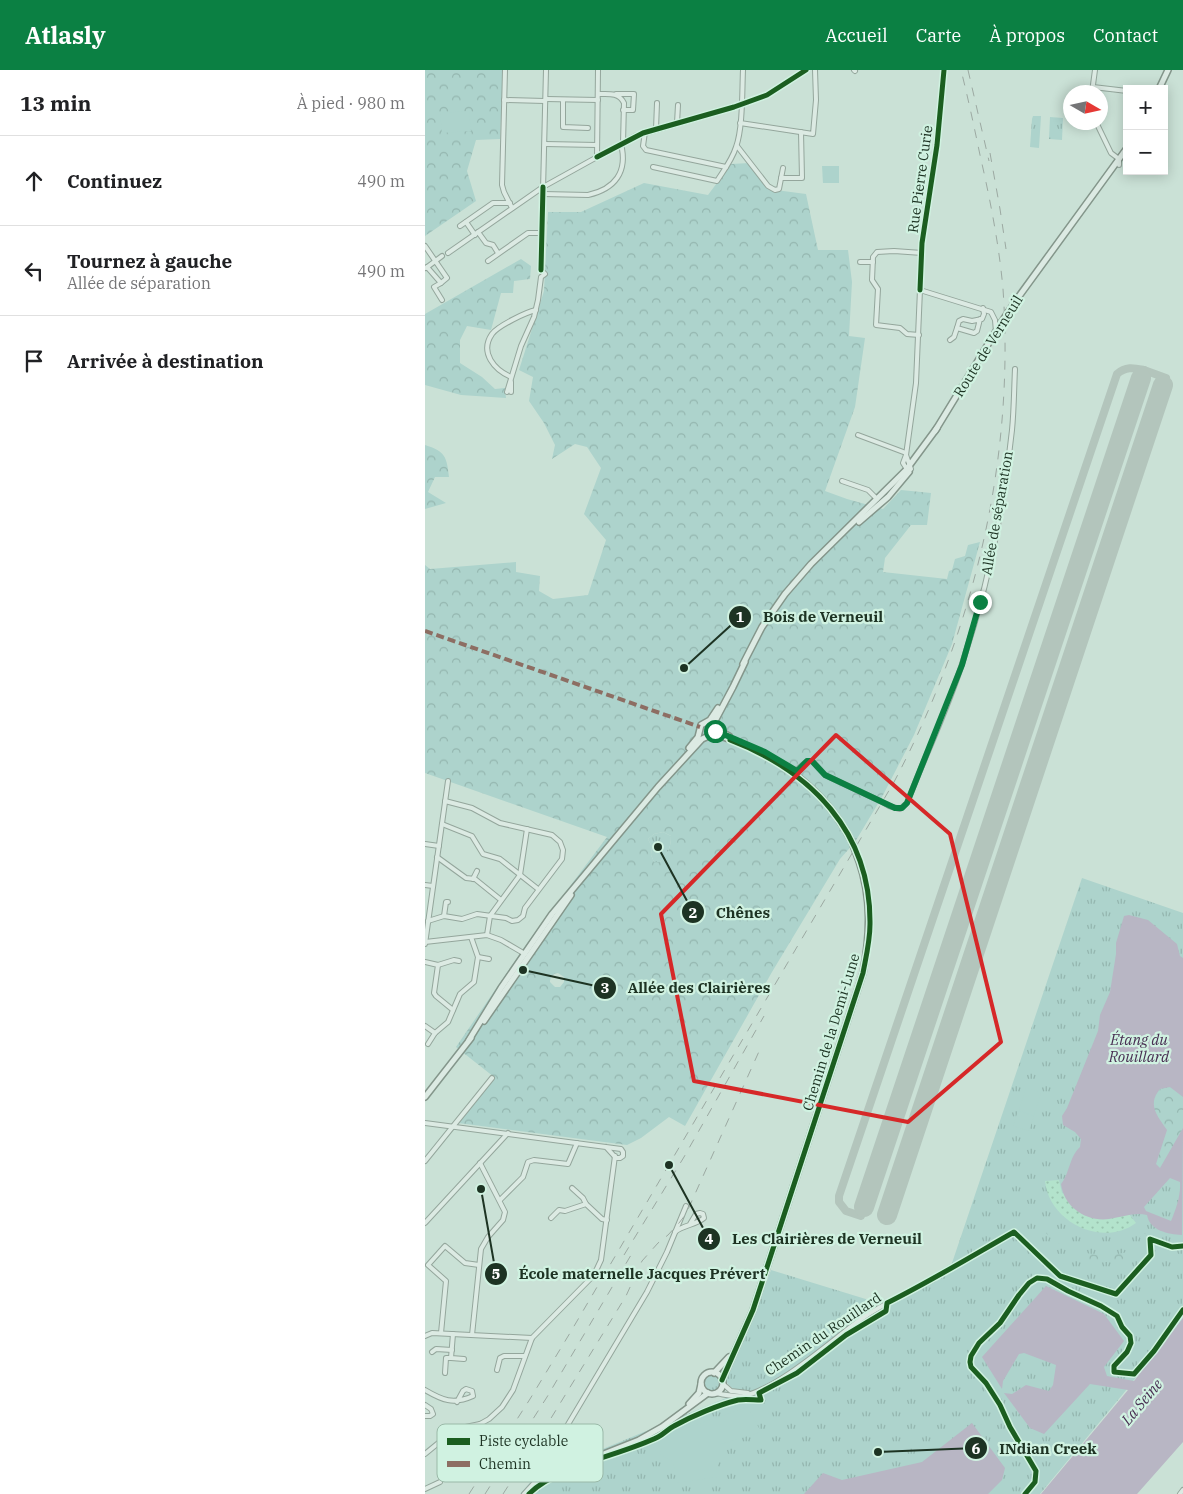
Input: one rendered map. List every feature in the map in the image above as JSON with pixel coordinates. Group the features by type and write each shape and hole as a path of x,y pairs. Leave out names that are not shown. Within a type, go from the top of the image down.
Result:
{"main road":[{"path":"1162,85 1169,70"},
{"name":"Route de Verneuil","path":"851,526 860,522 886,499 909,469 937,428 1017,298 1123,154"},
{"name":"Route de Verneuil","path":"1041,265 1123,160"},
{"name":"Route de Verneuil","path":"714,727 715,721 763,627 785,594 811,564 909,469 937,428"},
{"name":"Route de Verneuil","path":"706,722 714,714 745,662"},
{"path":"425,1096 469,1040 552,914 697,739 700,726 706,722 711,722 723,734 765,752 795,772"},
{"path":"658,787 702,739 714,732 714,727"},
{"path":"700,731 702,735 720,736 752,749 795,772"},
{"name":"Chemin de la Demi-Lune","path":"722,1382 753,1310 863,974 869,944 870,923 866,883 851,842 830,806 816,789 795,772"},
{"path":"425,1091 448,1068"},
{"name":"Chemin de la Demi-Lune","path":"713,1373 734,1351"},
{"path":"713,1373 719,1375 722,1382 721,1389 717,1393"},
{"name":"Chemin du Rouillard","path":"680,1414 697,1396 704,1376 713,1373"},
{"path":"701,1384 703,1390 708,1394"},
{"name":"Chemin du Rouillard","path":"603,1453 639,1440 662,1427 702,1396 717,1393"}],"street":[{"path":"505,70 502,185 512,208"},
{"path":"509,392 511,377 521,346 536,310 541,278 537,274 541,270 547,70"},
{"path":"597,157 598,70"},
{"path":"653,167 717,181 737,146 742,104 743,70"},
{"path":"448,253 543,187 621,144 645,132 767,95 806,70"},
{"path":"740,123 813,134 816,93 815,70"},
{"name":"Rue Pierre Curie","path":"909,469 906,454 915,398 922,253 937,145 944,70"},
{"path":"1094,85 1095,70"},
{"path":"1108,90 1123,91"},
{"path":"598,94 633,94 633,110 623,110"},
{"path":"543,194 594,194 613,183 620,176 623,152 621,144 623,110 622,99 616,94"},
{"path":"504,100 598,100"},
{"path":"563,100 563,127 587,128"},
{"path":"656,129 657,103"},
{"path":"677,123 679,105"},
{"path":"1100,130 1111,153 1119,159 1119,165"},
{"path":"645,132 643,146 646,150 726,168"},
{"path":"781,178 802,178 801,132"},
{"path":"545,144 597,146"},
{"path":"737,146 768,186 775,190 779,189 783,168"},
{"path":"460,226 493,204 510,203"},
{"path":"466,222 486,243 493,246 499,253"},
{"path":"488,261 528,233 542,232"},
{"path":"426,248 447,278 434,287 442,300"},
{"path":"919,335 907,334 900,328 876,325 878,289 873,280 873,262 874,256 878,252 922,253"},
{"path":"441,283 426,267 442,256"},
{"path":"860,262 873,262"},
{"path":"920,290 983,308 994,314 996,332"},
{"path":"957,328 974,333 977,331 980,319 984,316 983,308"},
{"path":"511,377 501,373 492,364 489,355 489,340 497,330 536,310"},
{"path":"951,340 954,337 959,321 963,318 972,321 980,319"},
{"name":"Allée de séparation","path":"795,772 807,761 812,761 825,775 889,806 900,809 907,803 962,665 992,552 1003,497 1012,428 1015,369"},
{"path":"858,435 906,454 912,459 916,458"},
{"path":"842,481 868,490 878,500 886,499"},
{"path":"448,781 427,916 425,943 487,935 501,940 526,956"},
{"path":"428,922 444,916 462,919 477,914 512,921 519,920 523,916 525,908 536,896 538,889 562,859 563,850 560,842 555,837 500,823 472,808 445,800"},
{"path":"442,824 469,834 475,839 483,854 500,859 538,889"},
{"path":"487,935 490,916 520,875 527,829"},
{"path":"425,844 439,846"},
{"path":"437,857 466,878 473,879 501,900"},
{"path":"473,879 477,871"},
{"path":"425,885 433,886"},
{"path":"444,916 446,902 449,902"},
{"path":"428,1044 435,1034 448,1022 460,994 474,982 478,957 471,937"},
{"path":"478,957 489,959"},
{"path":"425,962 438,965 454,960 459,961"},
{"path":"438,965 434,993 453,1010"},
{"path":"425,1026 435,1034"},
{"path":"425,1161 492,1078"},
{"path":"425,1122 623,1150 624,1153 614,1171"},
{"path":"425,1222 507,1137 508,1133"},
{"path":"499,1200 523,1177 527,1162 534,1160 568,1164 577,1143"},
{"path":"607,1147 620,1158"},
{"path":"480,1424 489,1419 502,1407 508,1398 532,1338 597,1269 601,1260 614,1171 615,1151 619,1149"},
{"path":"472,1335 479,1265 484,1242 505,1216 504,1208 480,1163"},
{"path":"572,1188 583,1198 586,1204 603,1219 607,1220"},
{"path":"551,1218 559,1210 565,1211 586,1204"},
{"path":"571,1424 647,1292 686,1206"},
{"path":"675,1232 690,1224"},
{"path":"441,1333 446,1281 428,1265 445,1246 465,1263 479,1265"},
{"name":"Chemin du Rouillard","path":"717,1393 735,1396 750,1393 773,1383 865,1316 935,1279"},
{"path":"425,1336 432,1333 441,1333 532,1338"},
{"path":"451,1358 453,1334"},
{"path":"432,1352 436,1349 452,1350"},
{"path":"497,1370 500,1358 504,1356 525,1356"},
{"path":"445,1373 447,1358 464,1359"},
{"path":"722,1382 731,1391 750,1393"},
{"path":"425,1392 457,1402"},
{"path":"425,1405 431,1409 433,1414 425,1416"},
{"path":"487,1424 489,1419"},
{"path":"425,1454 437,1444"},
{"path":"425,1489 439,1482"},
{"path":"524,1494 534,1482"},
{"path":"1180,1494 1183,1490"}],"highlighted area":[{"path":"836,735 950,834 1001,1042 908,1122 694,1081 661,914"}],"green space":[{"path":"425,70 503,70 500,139 476,140 467,171 476,201 425,236"},
{"path":"469,111 471,131 442,133 440,113"},
{"path":"1033,116 1041,116 1039,148 1030,147"},
{"path":"1050,117 1063,118 1062,140 1049,139"},
{"path":"750,163 768,189 806,194 818,250 848,250 852,282 849,336 865,338 855,407 825,491 883,509 901,490 931,493 927,525 911,525 885,558 883,572 947,579 955,559 965,556 968,545 980,542 952,644 914,735 882,797 855,842 840,859 772,972 685,1126 669,1117 641,1138 627,1145 458,1123 494,1077 456,1047 528,942 607,837 425,773 425,565 430,569 516,562 516,572 540,576 539,591 553,599 588,595 606,540 584,514 601,468 587,447 575,444 552,459 555,445 544,423 529,401 533,377 519,370 544,291 548,212 581,212 644,183 708,195 731,164","holes":["663,832 671,836 670,847 660,862 654,862 651,855 652,847 648,839 654,834","558,973 564,977 564,982 560,987 555,987 550,980 553,975"]},
{"path":"822,166 839,166 839,183 823,183"},
{"path":"521,259 531,266 530,279 514,281 513,293 501,293 491,330 467,326 460,340 460,363 482,377 495,389 505,388 506,398 461,395 425,385 425,314"},
{"path":"425,445 441,452 444,456 449,477 435,477 428,492 446,503 425,509"},
{"path":"663,832 671,836 670,847 660,862 654,862 651,855 652,847 648,839 654,834"},
{"path":"1082,878 1183,913 1183,1318 1168,1339 1040,1494 520,1494 531,1482 603,1482 603,1449 743,1391 731,1387 725,1375 746,1336 771,1270 882,1304 952,1263"},
{"path":"1170,1087 1183,1097 1183,1128 1161,1168 1156,1164 1166,1130 1154,1110 1153,1097 1160,1089"},
{"path":"1026,1088 1041,1093 1034,1115 1019,1110"},
{"path":"1018,1111 1034,1116 1029,1131 1013,1126"},
{"path":"1047,1232 1080,1251 1101,1255 1112,1255 1138,1249 1137,1244 1142,1242 1140,1237 1145,1233 1150,1242 1149,1251 1132,1258 1117,1261 1084,1260 1084,1256 1059,1244"},
{"path":"712,1374 718,1377 721,1383 718,1389 712,1392 706,1389 703,1383 706,1377"},
{"path":"748,1407 761,1432 718,1445 718,1477 677,1483 673,1461 661,1455 657,1438"}],"sand":[{"path":"1059,1180 1062,1193 1119,1217 1129,1214 1136,1223 1122,1230 1108,1233 1093,1232 1079,1227 1056,1208 1049,1196 1045,1181"}],"water":[{"name":"Étang du Rouillard","path":"1129,915 1148,920 1177,944 1180,956 1183,958 1183,1097 1170,1087 1160,1089 1154,1100 1157,1115 1167,1130 1156,1164 1160,1168 1183,1128 1182,1235 1160,1231 1152,1225 1147,1215 1133,1214 1100,1219 1084,1215 1071,1206 1061,1184 1076,1151 1080,1147 1081,1139 1075,1132 1063,1125 1062,1116 1098,1031 1100,1015 1110,992 1116,943 1124,916","holes":["1170,1178 1180,1182 1179,1197 1171,1221 1146,1211 1144,1207"]},
{"name":"La Seine","path":"1046,1286 1104,1314 1124,1341 1104,1367 1107,1376 1134,1381 1183,1318 1183,1442 1137,1494 1041,1494 1128,1390 1090,1384 1044,1434 1030,1428 1004,1393 1012,1394 1026,1385 1049,1391 1053,1385 1056,1365 1024,1353 1019,1354 1003,1381 1002,1389 982,1357"},
{"path":"972,1423 1005,1468 1002,1480 988,1494 804,1494 823,1473 842,1480 922,1462"}],"taxiway":[{"path":"864,1207 861,1216 846,1211 839,1202 839,1196 1117,374 1120,371 1133,368 1144,370 1141,378"},
{"path":"1144,370 1166,378 1163,385"}],"runway":[{"path":"864,1207 1141,378"},
{"path":"887,1215 1163,385"}],"railway":[{"path":"514,1424 570,1333 894,782 922,724 946,665 967,605 983,543 995,480 1002,417 1005,353 1003,289 997,238 961,70"},
{"path":"968,70 989,161"},
{"path":"990,153 1006,249"},
{"path":"624,1255 684,1157 764,1016"},
{"path":"547,1424 626,1296 642,1261 686,1214 761,1047"},
{"path":"530,1424 634,1250"},
{"path":"469,1494 477,1482"},
{"path":"485,1494 493,1482"},
{"path":"503,1494 511,1482"}],"marked path":[{"path":"425,631 700,727"}],"cycle path":[{"path":"597,157 643,133 734,107 767,95 806,70"},
{"path":"920,290 922,243 937,145 944,70"},
{"path":"541,270 543,187"},
{"path":"722,1380 753,1310 863,973 869,943 870,924 868,891 860,861 847,834 831,809 810,788 786,769 759,753 730,740"},
{"path":"603,1457 660,1436 672,1427 705,1411 738,1400 761,1400 759,1393 797,1373 846,1335 886,1311 887,1303 1014,1232 1060,1276 1116,1294 1151,1255 1150,1239 1172,1247 1183,1246"},
{"path":"1025,1494 1035,1482 1036,1471 1010,1427 1000,1405 986,1383 971,1367 970,1362 971,1356 979,1343 1000,1323 1029,1283 1037,1278 1047,1279 1117,1316 1122,1327 1130,1336 1131,1343 1127,1352 1114,1366 1114,1372 1134,1374 1154,1351 1183,1310"},
{"path":"529,1494 544,1482"}],"place":[{"name":"Bois de Verneuil","path":"684,668"},
{"name":"Chênes","path":"658,847"},
{"name":"Allée des Clairières","path":"523,970"},
{"name":"Les Clairières de Verneuil","path":"669,1165"},
{"name":"École maternelle Jacques Prévert","path":"481,1189"},
{"name":"INdian Creek","path":"878,1452"}],"route":[{"path":"715,731 715,728 723,734 765,752 797,771 807,761 812,761 825,775 900,809 907,803 949,700 962,665 980,602"}]}
